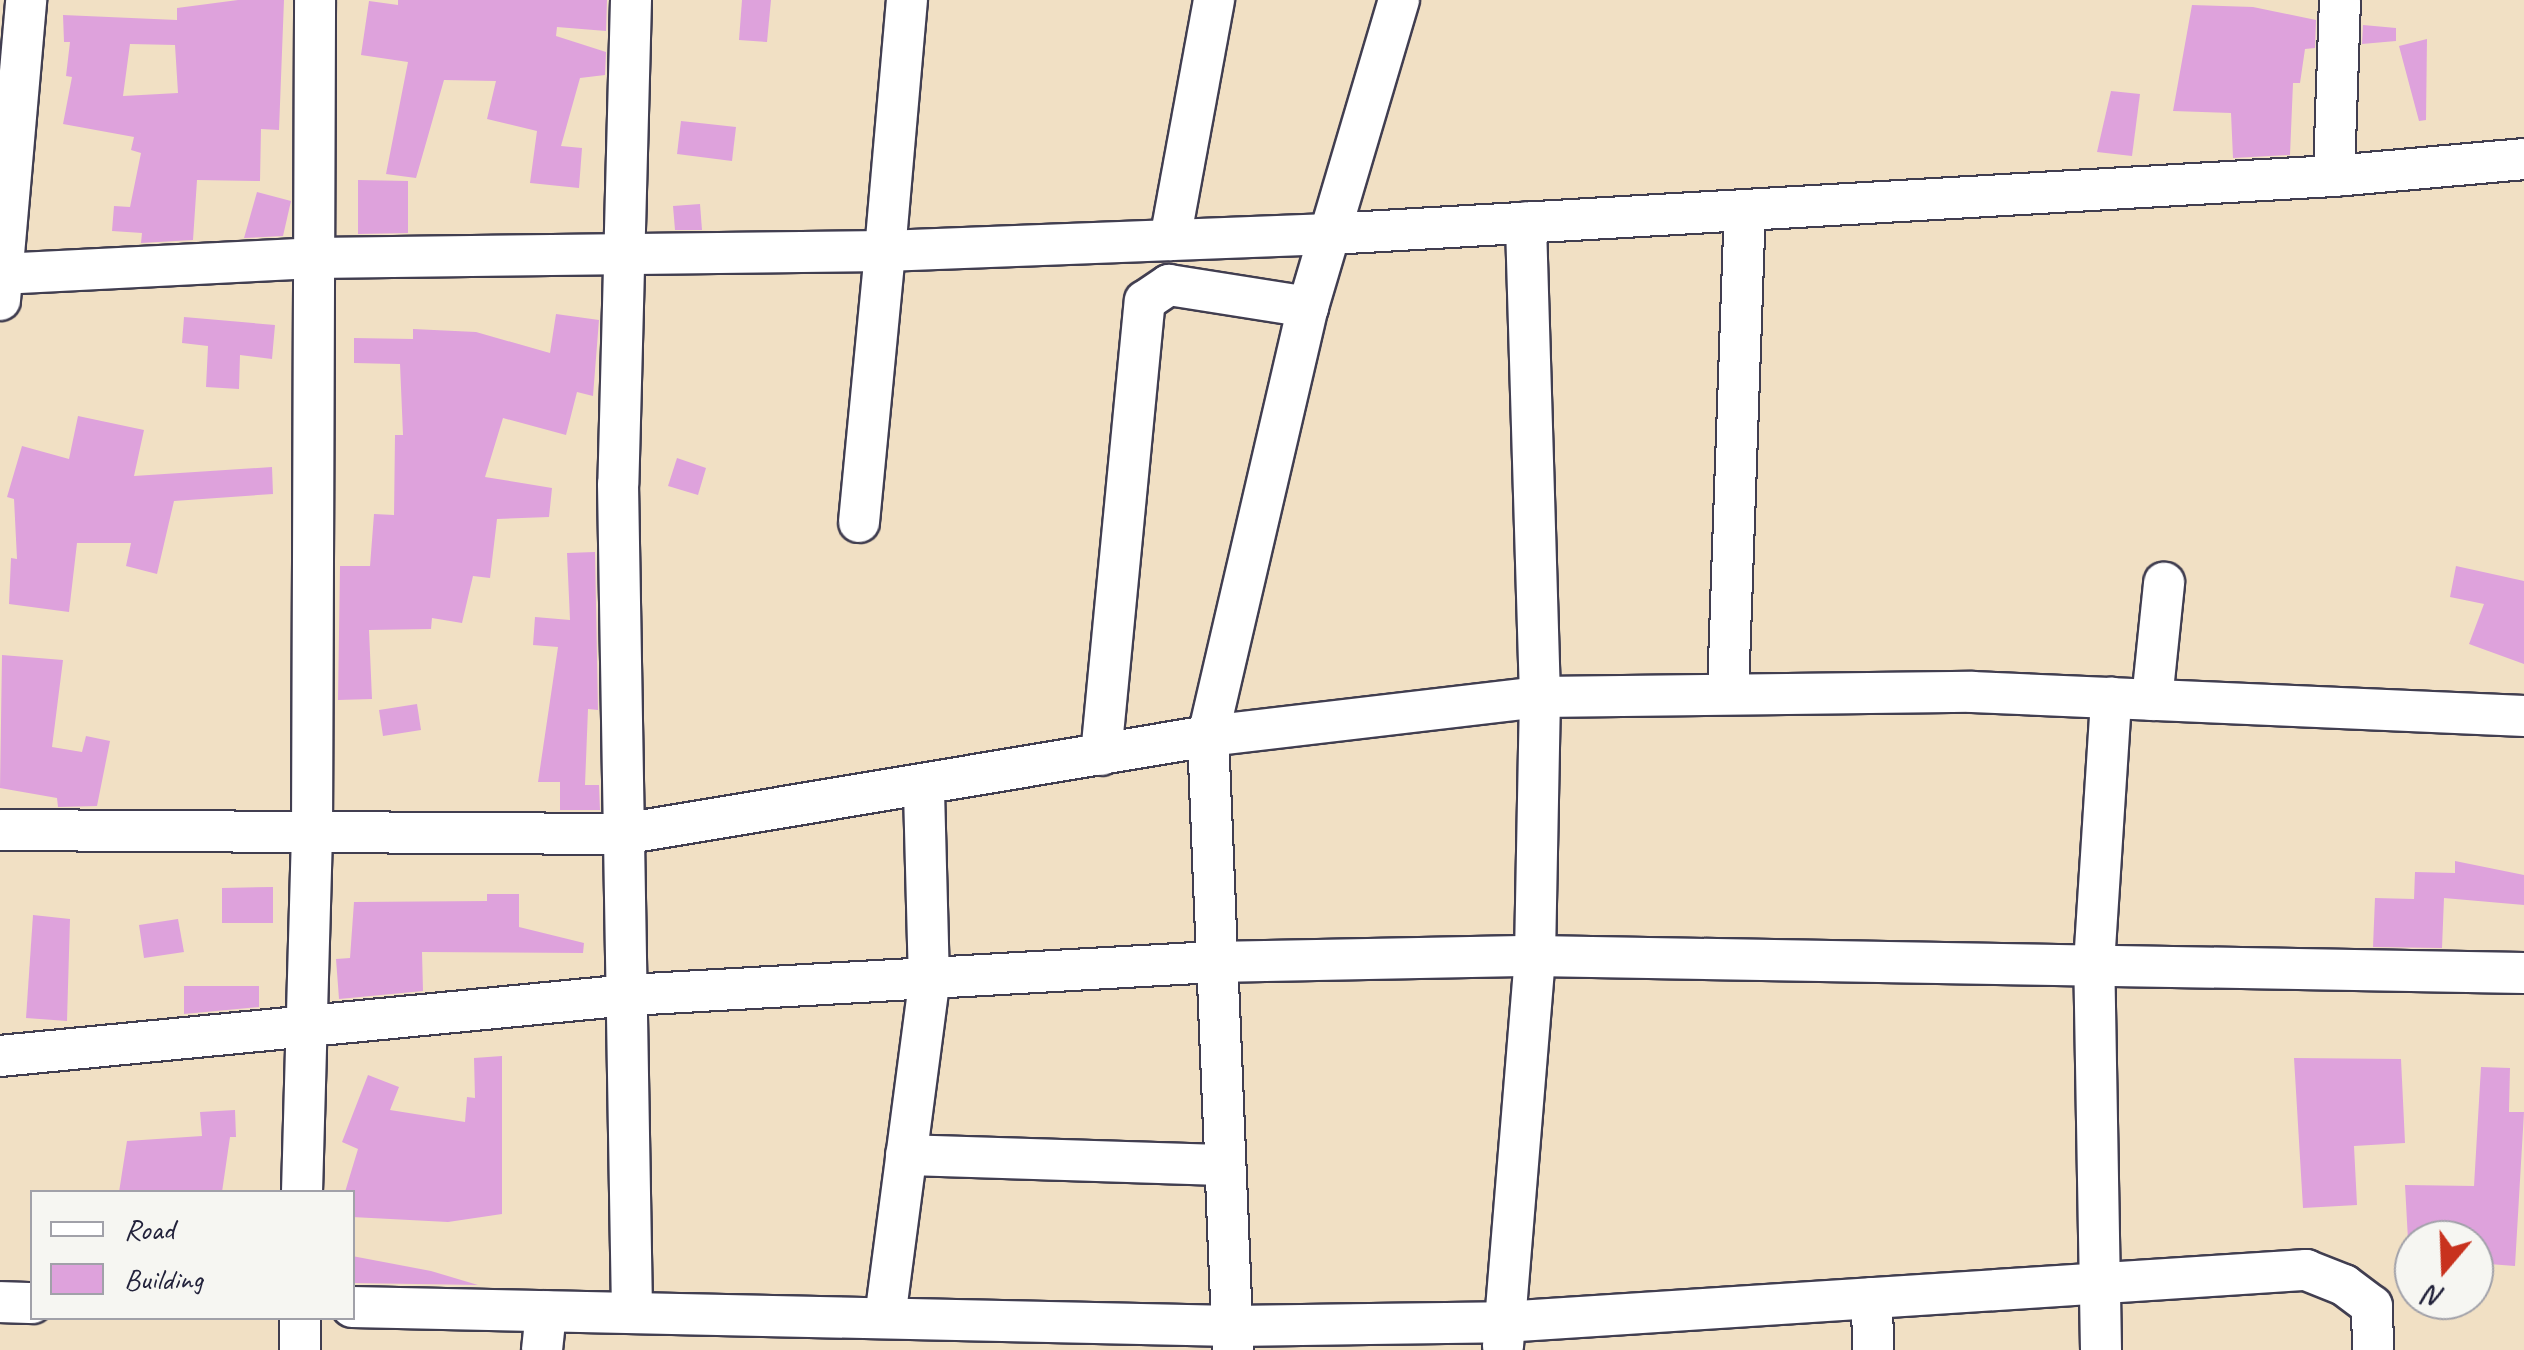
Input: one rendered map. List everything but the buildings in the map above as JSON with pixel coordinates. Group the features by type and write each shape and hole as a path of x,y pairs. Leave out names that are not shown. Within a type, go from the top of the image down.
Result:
{"street":[{"path":"26,0 1,282 314,258 885,251 1330,234 2334,176 2524,159"},
{"path":"302,1190 312,834 314,0"},
{"path":"631,0 618,484 632,1313"},
{"path":"859,522 907,0"},
{"path":"1170,240 1214,0"},
{"path":"1233,1338 1214,962 1208,736 1308,307 1399,0"},
{"path":"2334,176 2340,0"},
{"path":"1728,692 1745,210"},
{"path":"1503,1336 1535,956 1540,697 1526,222"},
{"path":"1101,755 1145,301 1168,286 1308,307"},
{"path":"2152,700 2164,583"},
{"path":"0,830 623,834 1208,736 1540,697 1728,692 2111,698 2524,716"},
{"path":"2101,1350 2094,964 2111,698"},
{"path":"885,1318 929,982 924,785"},
{"path":"0,1056 629,995 929,982 1214,962 1535,956 2524,972"},
{"path":"906,1154 1225,1166"},
{"path":"355,1306 544,1331 632,1313 757,1334 885,1318 1020,1336 1503,1336 1872,1298 2306,1270 2344,1284 2372,1306 2372,1350"},
{"path":"1872,1298 1873,1350"},
{"path":"0,1302 30,1303"},
{"path":"300,1320 300,1350"}]}
